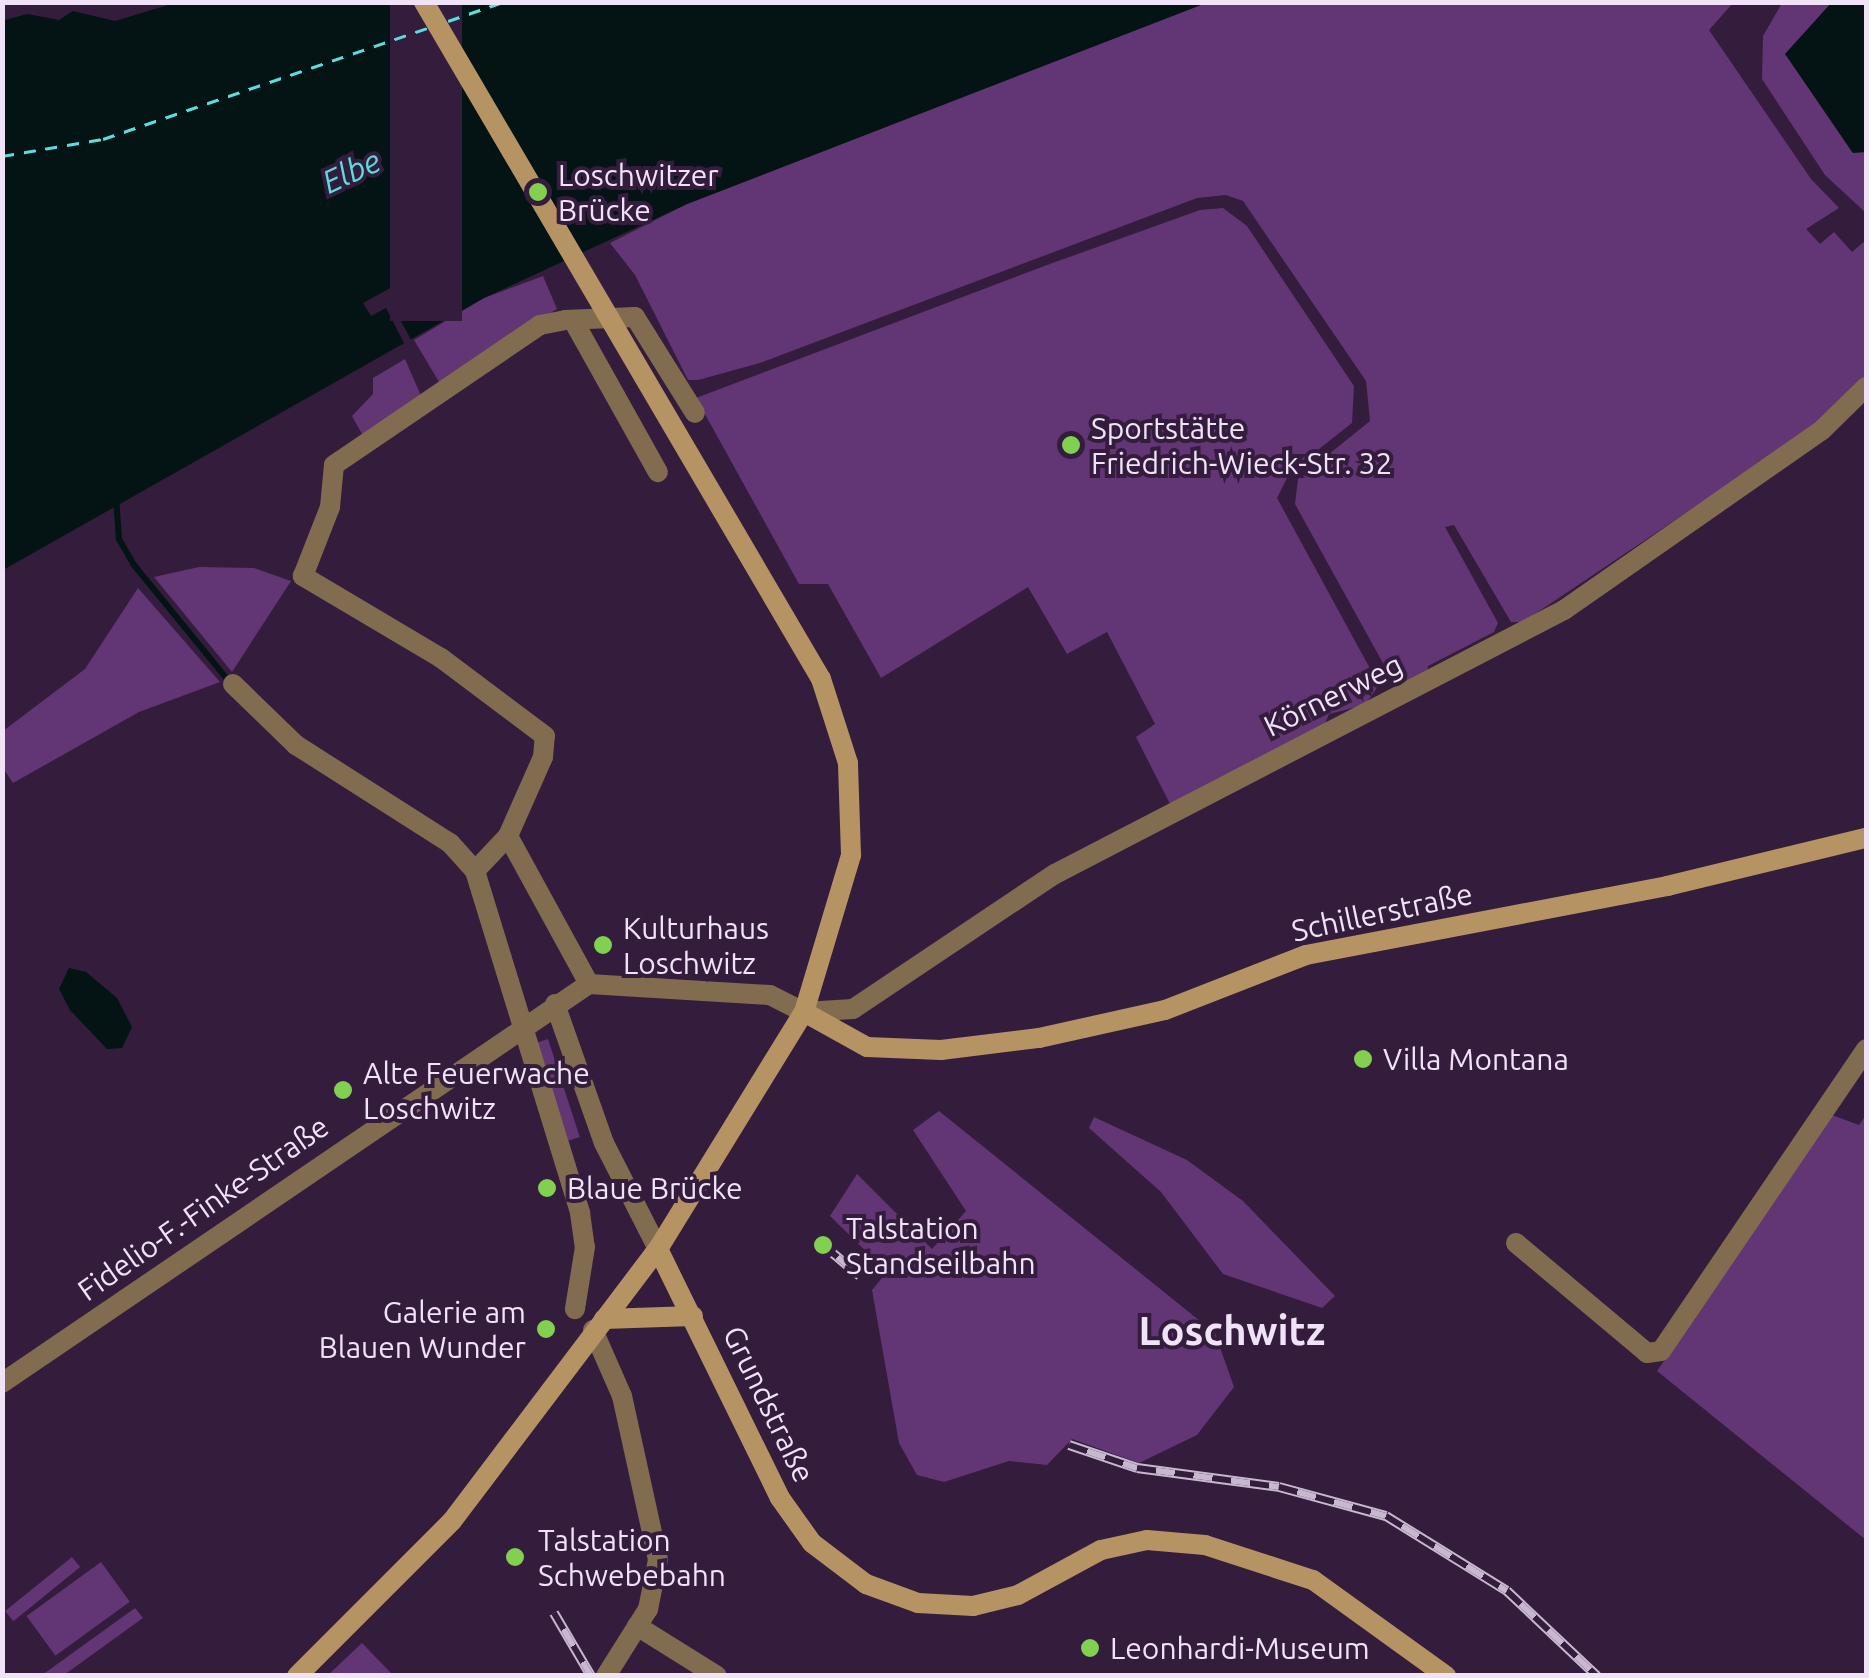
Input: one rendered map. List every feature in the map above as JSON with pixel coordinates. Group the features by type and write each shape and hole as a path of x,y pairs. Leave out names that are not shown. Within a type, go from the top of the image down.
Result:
{"main road":[{"path":"298,1676 452,1521 658,1250 804,1012 851,856 846,752 814,664 424,2"},
{"name":"Schillerstraße","path":"804,1012 867,1046 941,1050 1039,1038 1165,1010 1306,954 1667,886 1866,838"},
{"name":"Grundstraße","path":"658,1250 692,1316 741,1430 780,1498 812,1544 866,1584 918,1603 990,1604 1101,1550 1147,1540 1204,1546 1314,1580 1446,1676"},
{"path":"598,1325 692,1316"}],"street":[{"path":"475,871 508,836 544,756 541,729 441,658 303,576 330,506 334,465 540,325 635,317 695,413"},
{"path":"574,322 658,472"},
{"path":"676,382 700,386"},
{"name":"Körnerweg","path":"804,1012 853,1009 1055,874 1564,610 1822,430 1866,387"},
{"path":"233,684 296,745 450,843 475,871 580,1214 585,1247 575,1309"},
{"path":"508,836 589,984 770,995 804,1012"},
{"name":"Fidelio-F.-Finke-Straße","path":"2,1384 523,1023 589,984"},
{"path":"555,1004 604,1142 658,1250"},
{"path":"1516,1244 1647,1353 1661,1351 1866,1049"},
{"path":"598,1325 622,1396 651,1520 656,1578 637,1626 606,1676"},
{"path":"637,1626 717,1676"}],"shaded area":[{"path":"1206,3 1733,3 1709,30 1811,179 1839,208 1806,229 1820,244 1834,232 1852,252 1866,240 1866,379 1814,427 1523,622 1511,622 1454,525 1445,527 1498,623 1494,632 1428,666 1427,676 1412,682 1389,674 1295,504 1298,479 1370,421 1366,381 1243,201 1226,195 1197,198 760,363 698,380 688,380 635,275 610,243 687,204"},
{"path":"1782,3 1832,3 1786,54 1852,152 1866,152 1866,213 1825,175 1762,79 1763,36"},
{"name":"Sportstätte Friedrich-Wieck-Str. 32","path":"1223,208 1247,226 1354,386 1352,423 1290,472 1277,498 1379,685 1365,705 1329,714 1324,726 1170,804 1136,737 1155,724 1107,632 1067,654 1028,587 881,678 828,584 799,584 696,398 1047,265 1200,210"},
{"path":"543,276 557,309 439,382 414,340 484,298"},
{"path":"405,359 421,396 362,434 352,416 373,394 373,378"},
{"path":"199,567 254,568 291,581 232,672 154,577"},
{"path":"138,588 220,682 139,712 13,783 3,768 3,731 85,669"},
{"path":"548,1039 580,1137 568,1141 537,1043"},
{"path":"939,1111 1215,1333 1234,1387 1197,1435 1139,1463 1072,1439 1047,1465 1009,1461 944,1482 917,1475 899,1443 872,1290 887,1272 830,1216 857,1174 932,1249 966,1211 913,1130"},
{"path":"1832,1115 1859,1125 1866,1115 1866,1540 1657,1371"},
{"path":"1094,1117 1187,1160 1243,1201 1335,1296 1322,1308 1223,1274 1161,1192 1089,1128"},
{"path":"72,1557 80,1567 13,1621 5,1611"},
{"path":"101,1562 130,1602 55,1656 27,1616"},
{"path":"135,1608 143,1618 64,1675 42,1675"},
{"path":"362,1643 393,1675 328,1675"}],"water":[{"name":"Elbe","path":"178,2 1206,3 687,204 484,298 3,570 2,21 27,14 59,20 73,11 115,21"},
{"path":"1832,2 1866,3 1866,152 1853,153 1785,54"},
{"path":"69,968 86,972 117,998 132,1027 122,1048 107,1049 70,1010 59,989"}],"pier":[{"path":"390,3 462,3 462,321 390,321"},
{"path":"403,281 413,290 392,305 414,345 407,349 386,308 371,316 363,303"}],"waterway":[{"path":"116,497 119,539 134,565 227,679"}],"ferry route":[{"path":"448,21 503,2"},
{"path":"2,156 103,139 431,27"}],"railway":[{"path":"823,1245 860,1276"},
{"path":"1069,1445 1137,1468 1279,1487 1386,1516 1507,1591 1597,1676"},
{"path":"554,1613 591,1676"}],"place":[{"name":"Loschwitzer Brücke","path":"538,192"},
{"name":"Sportstätte Friedrich-Wieck-Str. 32","path":"1071,445"},
{"name":"Kulturhaus Loschwitz","path":"603,945"},
{"name":"Villa Montana","path":"1363,1059"},
{"name":"Alte Feuerwache Loschwitz","path":"343,1090"},
{"name":"Blaue Brücke","path":"547,1188"},
{"name":"Talstation Standseilbahn","path":"823,1245"},
{"name":"Galerie am Blauen Wunder","path":"546,1329"},
{"name":"Talstation Schwebebahn","path":"515,1557"},
{"name":"Leonhardi-Museum","path":"1090,1648"}],"district":[{"name":"Loschwitz","path":"1232,1331"}]}
